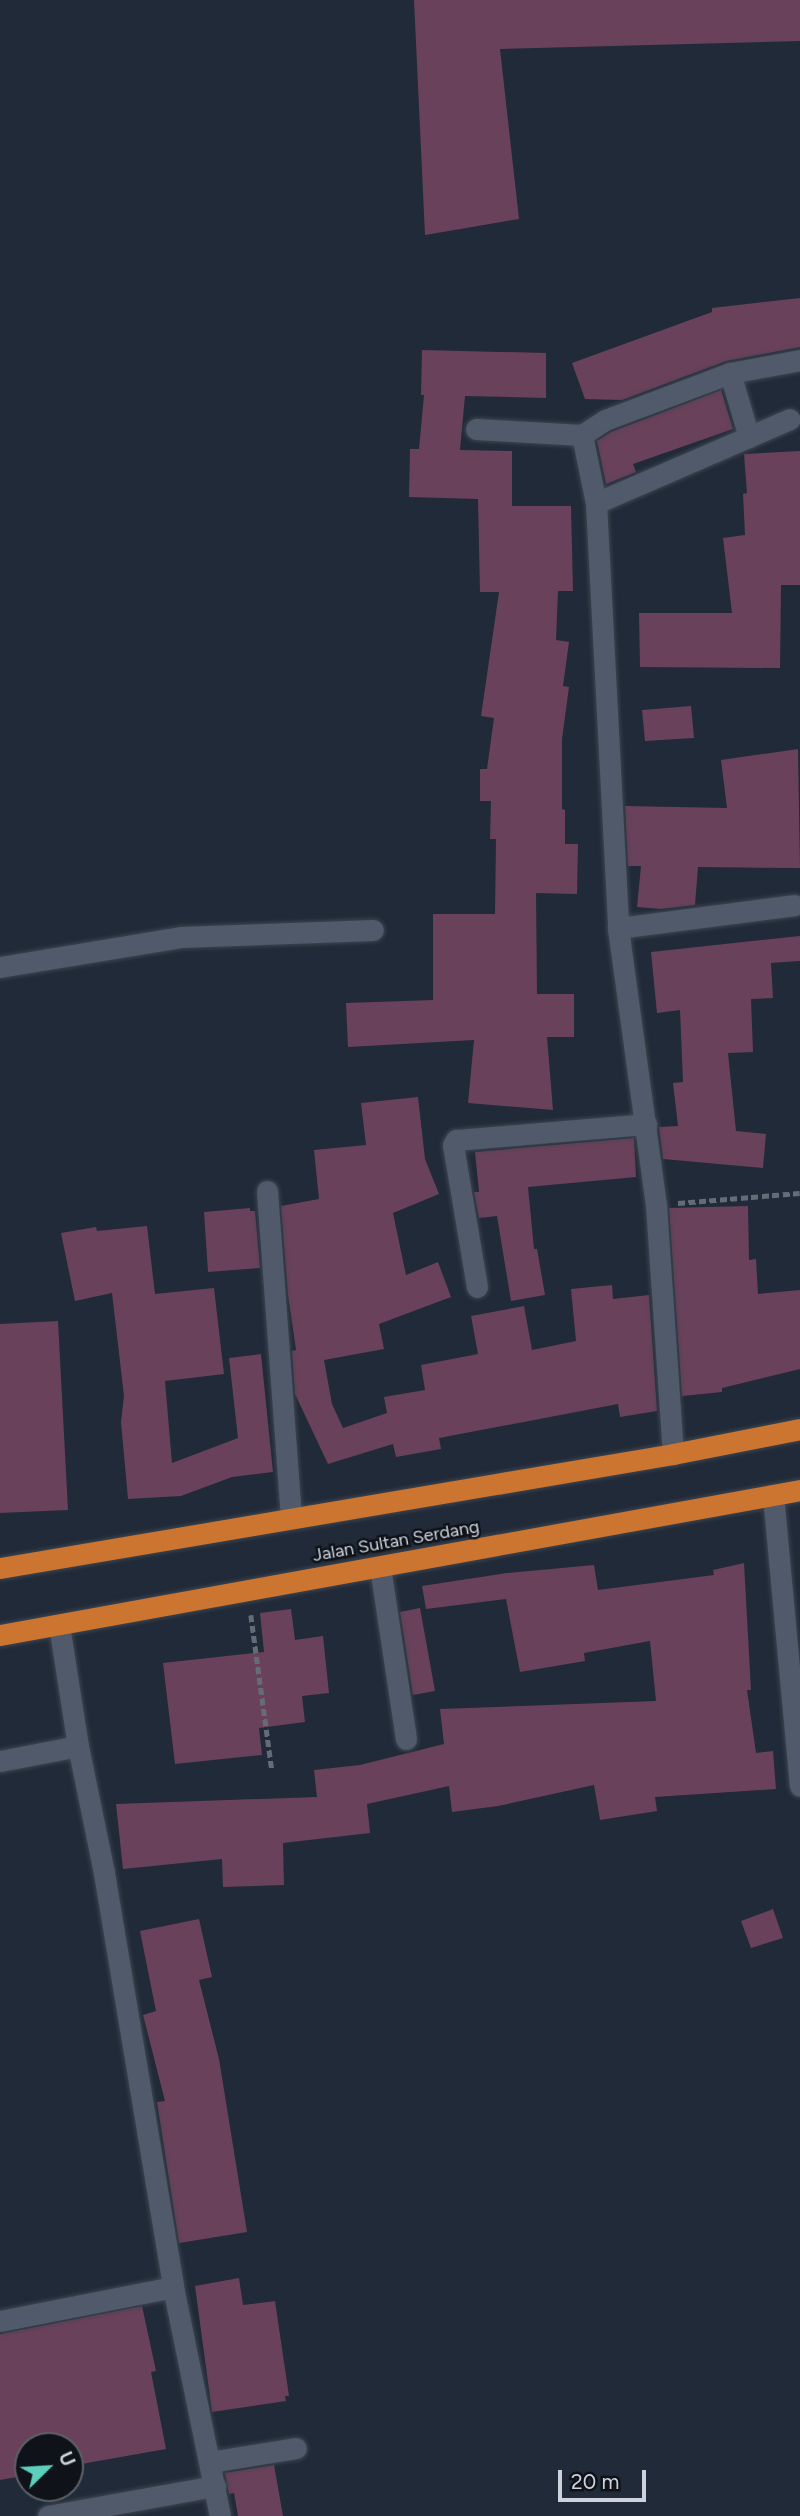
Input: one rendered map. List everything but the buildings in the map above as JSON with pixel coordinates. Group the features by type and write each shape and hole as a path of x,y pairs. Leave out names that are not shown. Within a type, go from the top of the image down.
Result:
{"highway":[{"path":"0,1568 673,1454 800,1429"},
{"name":"Jalan Sultan Serdang","path":"0,1635 800,1490"}],"street":[{"path":"476,429 582,435 605,420 730,373 800,360"},
{"path":"730,373 748,437"},
{"path":"596,503 790,419"},
{"path":"582,435 596,503 618,928 656,1205 673,1454"},
{"path":"618,928 794,905"},
{"path":"0,967 181,937 373,930"},
{"path":"477,1287 453,1144 456,1140 646,1124"},
{"path":"267,1191 291,1518"},
{"path":"773,1495 800,1786"},
{"path":"380,1567 406,1739"},
{"path":"59,1625 78,1746 104,1873 173,2287 220,2516"},
{"path":"0,1761 78,1746"},
{"path":"0,2321 173,2287"},
{"path":"210,2462 296,2448"},
{"path":"48,2516 215,2486"}],"path":[{"path":"656,1205 800,1193"},
{"path":"248,1590 272,1770"}]}
